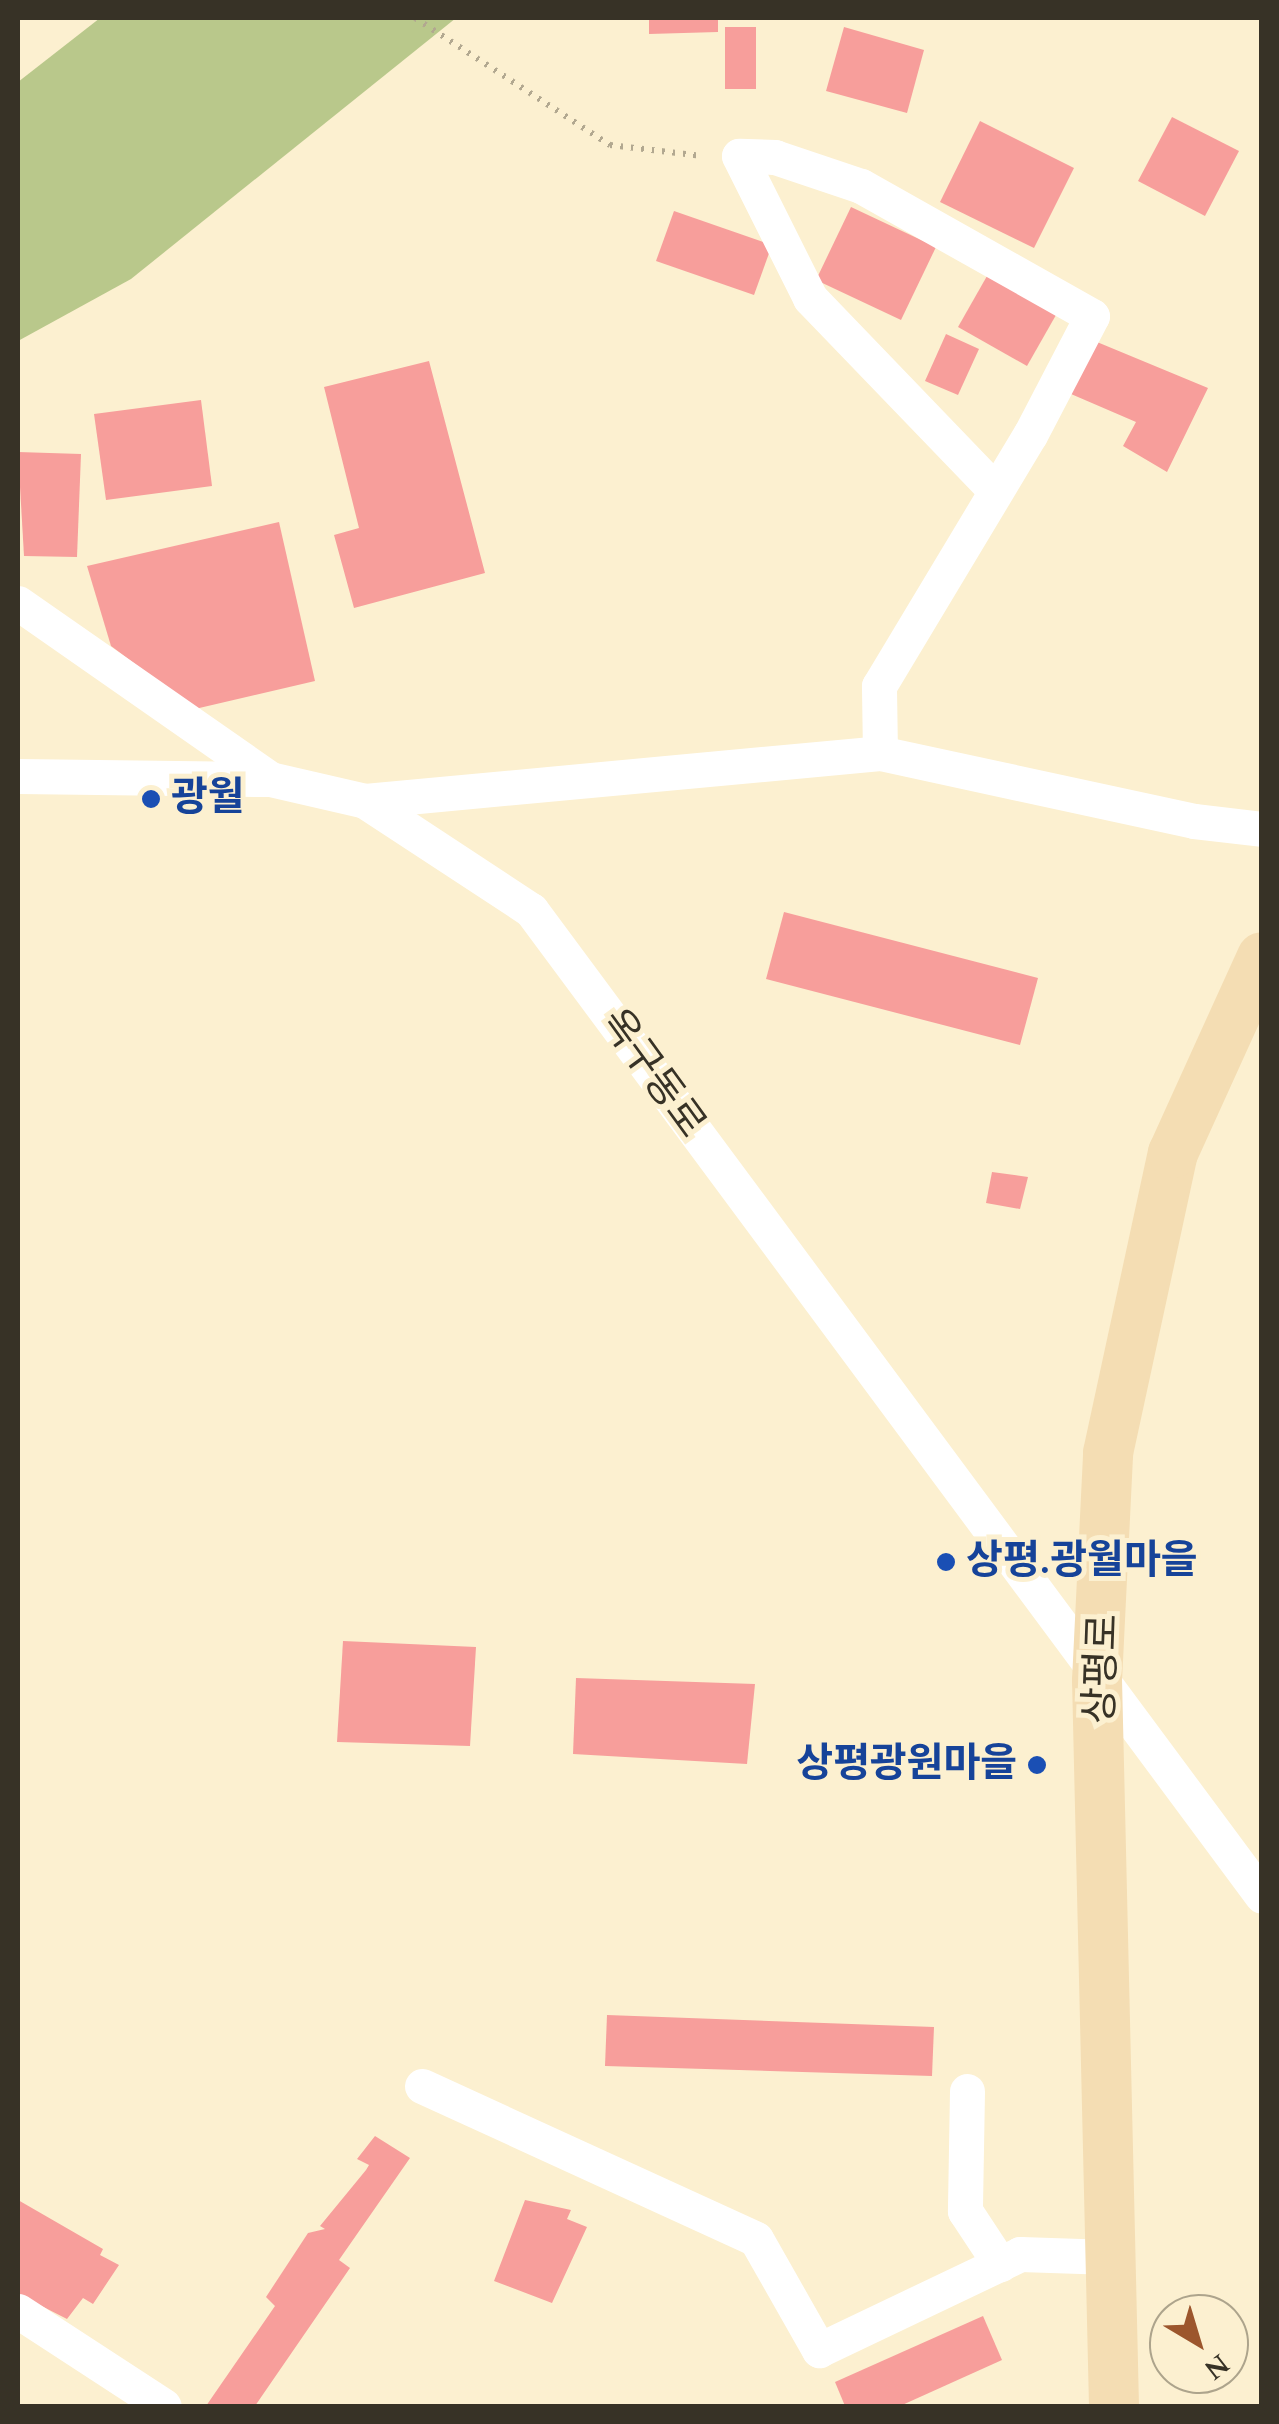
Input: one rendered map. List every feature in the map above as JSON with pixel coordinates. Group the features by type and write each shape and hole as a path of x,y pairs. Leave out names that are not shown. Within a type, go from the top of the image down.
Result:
{"main road":[{"name":"상평로","path":"1114,2406 1098,1681 1108,1453 1173,1153 1262,957"}],"street":[{"path":"880,753 880,686 994,489 1092,316 861,186 776,158 739,156 810,298 994,489"},
{"path":"18,603 270,779"},
{"path":"365,801 880,753 1194,821 1262,830"},
{"name":"옥구동로","path":"18,776 270,779 365,801 532,910 1098,1681 1262,1896"},
{"path":"422,2086 756,2240 819,2350 1020,2254 1111,2257"},
{"path":"967,2091 965,2211 1000,2264"},
{"path":"18,2311 164,2406"}],"path":[{"path":"416,18 610,145 686,156 739,156"}],"green space":[{"path":"100,18 456,18 131,279 18,341 18,82"}],"building":[{"path":"649,18 718,18 718,32 649,34"},
{"path":"725,27 756,27 756,89 725,89"},
{"path":"844,27 924,50 907,113 826,91"},
{"path":"1172,117 1239,151 1205,216 1138,181"},
{"path":"980,121 1074,168 1034,248 940,202"},
{"path":"851,207 936,247 901,320 816,280"},
{"path":"674,211 772,245 754,295 656,261"},
{"path":"987,276 1056,315 1027,366 958,327"},
{"path":"946,334 979,349 958,395 925,381"},
{"path":"1097,342 1208,388 1167,472 1123,446 1136,422 1071,394"},
{"path":"429,361 485,573 354,608 334,535 359,528 324,387"},
{"path":"201,400 212,486 106,500 94,414"},
{"path":"18,452 81,454 77,557 24,556"},
{"path":"279,522 315,681 195,709 111,646 87,566"},
{"path":"784,912 1038,978 1020,1045 766,979"},
{"path":"992,1172 1028,1177 1020,1209 986,1203"},
{"path":"343,1641 476,1647 470,1746 337,1742"},
{"path":"576,1678 755,1684 747,1764 573,1754"},
{"path":"607,2015 934,2027 932,2076 605,2066"},
{"path":"375,2136 410,2158 339,2260 350,2268 255,2406 206,2406 275,2306 266,2297 308,2233 325,2229 320,2226 366,2170 369,2165 357,2159"},
{"path":"18,2200 103,2249 100,2255 119,2265 93,2304 83,2298 67,2319 18,2294"},
{"path":"525,2200 571,2210 567,2219 587,2227 552,2303 494,2281"},
{"path":"983,2316 1002,2360 900,2406 845,2406 835,2382"}],"place":[{"name":"광월","path":"151,799"},
{"name":"상평.광월마을","path":"946,1562"},
{"name":"상평광원마을","path":"1037,1765"}]}
